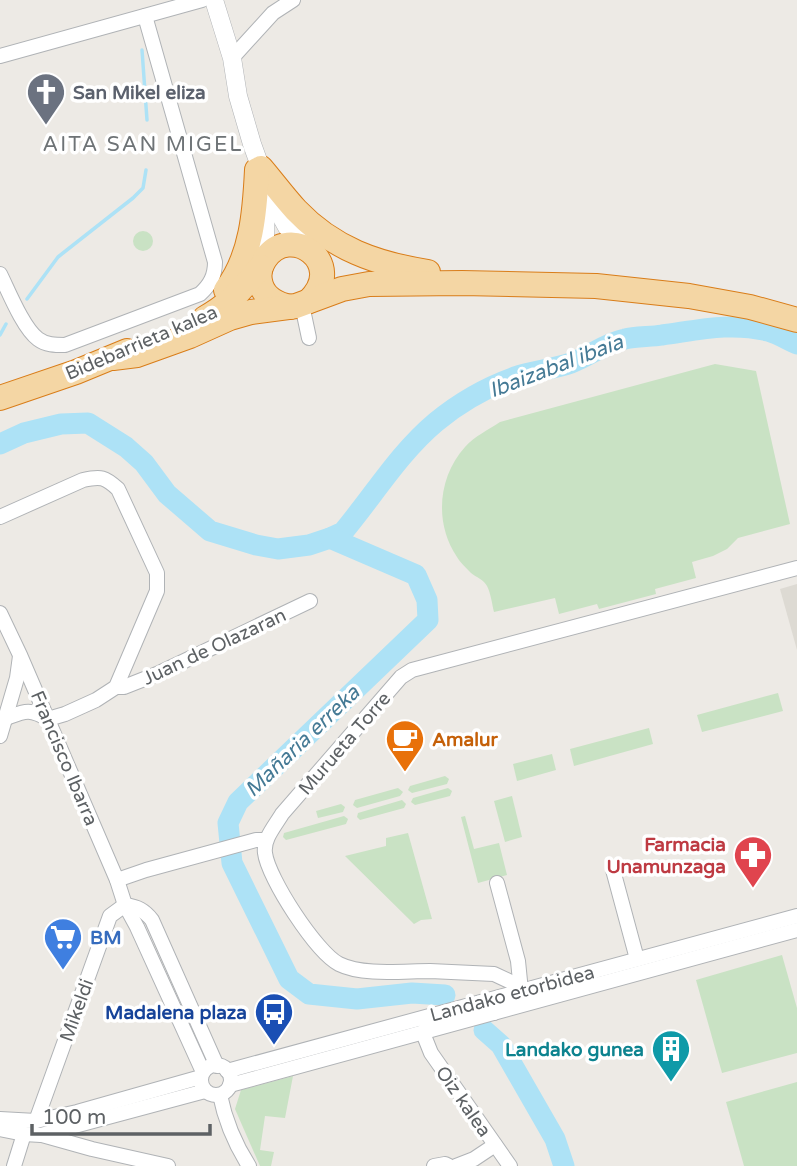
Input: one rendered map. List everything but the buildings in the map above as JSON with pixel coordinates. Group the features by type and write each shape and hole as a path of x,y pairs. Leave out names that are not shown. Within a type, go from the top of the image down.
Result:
{"highway":[{"path":"259,169 297,211 321,233 340,245 370,259 438,273 462,283"},
{"path":"113,358 151,332 194,316 221,297 242,263 250,237 259,169"},
{"path":"313,253 322,275 316,294 300,304 280,305 265,294 259,276 262,264 270,252 279,246 290,244 369,274 462,283"},
{"name":"Bidebarrieta kalea","path":"3,399 113,358 222,309 233,300 262,264"},
{"path":"113,358 137,355 230,318 300,304 342,289 369,284 596,286 689,296 750,307 797,320"}],"street":[{"path":"202,0 210,7 219,31 227,41"},
{"path":"0,56 202,0"},
{"path":"202,0 259,169 265,207 262,264"},
{"path":"214,0 232,58 234,89"},
{"path":"232,58 273,12 293,0"},
{"path":"0,274 30,331 50,345 65,345 200,294 208,287 215,272 215,262 145,16"},
{"path":"259,169 273,202 288,226 313,253"},
{"path":"0,306 10,293"},
{"path":"300,304 309,338"},
{"name":"Juan de Olazaran","path":"0,517 83,480 98,477 118,489 159,581 158,591 116,687"},
{"name":"Murueta Torre","path":"261,840 401,677 412,670 797,568"},
{"name":"Juan de Olazaran","path":"48,719 96,700 116,687 124,687 157,674 310,601"},
{"name":"Francisco Ibarra","path":"0,614 48,719 117,880 125,905"},
{"path":"0,736 17,678 20,654"},
{"path":"6,719 27,710 48,719"},
{"path":"117,880 261,840 270,870 282,894 323,951 338,964 363,971 494,974 511,982 521,991"},
{"path":"613,870 637,959"},
{"path":"494,1013 503,1005 518,1000 521,991 517,961 497,883"},
{"path":"125,905 138,907 152,920 208,1042 224,1115 240,1159 249,1166"},
{"name":"Mikeldi","path":"38,1128 110,916 125,905"},
{"name":"Landako etorbidea","path":"215,1079 457,1008 797,916"},
{"name":"Landako etorbidea","path":"0,1129 24,1134 77,1112 423,1032 797,930"},
{"path":"423,1032 430,1021 454,1014 457,1008"},
{"name":"Oiz kalea","path":"423,1032 430,1053 510,1166"},
{"name":"Landako etorbidea","path":"0,1119 38,1128"},
{"path":"38,1128 92,1149 168,1166"},
{"path":"14,1166 24,1134"},
{"path":"456,1166 474,1159 495,1145"},
{"path":"434,1166 449,1166"}],"shaded area":[{"path":"797,584 797,650 780,589"}],"green space":[{"path":"143,231 150,234 153,241 150,248 143,251 136,248 133,241 136,234"},
{"path":"715,364 756,371 790,524 738,538 727,549 692,562 696,578 655,589 656,594 599,609 597,604 559,614 555,598 494,612 487,586 458,559 450,544 442,515 442,500 449,472 465,447 500,422"},
{"path":"778,693 783,711 702,732 697,715"},
{"path":"649,728 653,744 574,766 570,749"},
{"path":"552,754 556,770 517,781 513,764"},
{"path":"445,776 449,779 447,784 412,793 408,790 410,786"},
{"path":"398,788 403,792 400,796 357,808 353,805 355,800"},
{"path":"448,788 452,791 450,796 415,805 411,802 413,798"},
{"path":"512,796 522,837 505,842 494,801"},
{"path":"402,800 406,804 404,808 360,820 357,817 358,813"},
{"path":"341,804 345,807 343,812 318,818 316,811"},
{"path":"344,816 348,819 346,824 286,840 283,837 284,833"},
{"path":"465,816 474,849 499,843 507,875 478,883 461,817"},
{"path":"408,833 432,919 414,924 345,856 386,846 386,838"},
{"path":"782,955 797,1008 797,1053 722,1073 696,980"},
{"path":"293,1076 285,1118 265,1116 260,1150 274,1152 271,1166 260,1166 235,1109 241,1090"},
{"path":"797,1082 797,1166 744,1166 726,1102"}],"waterway":[{"path":"142,50 147,120"},
{"path":"27,299 58,257 143,188 146,170"},
{"path":"0,335 6,324"},
{"name":"Ibaizabal ibaia","path":"0,444 24,433 61,424 88,423 126,447 144,463 167,494 210,531 278,549 309,545 343,532 398,461 423,434 464,402 505,381 571,363 611,343 633,337 741,327 768,331 797,344"},
{"name":"Mañaria erreka","path":"330,538 416,575 427,600 428,620 238,802 228,823 232,863 289,979 309,994 357,999 412,993 445,995"},
{"name":"Mañaria erreka","path":"484,1030 501,1045 555,1139 564,1166"}],"place":[{"name":"San Mikel eliza","path":"46,126"},
{"name":"Amalur","path":"405,773"},
{"name":"Farmacia Unamunzaga","path":"753,889"},
{"name":"BM","path":"63,971"},
{"name":"Madalena plaza","path":"274,1046"},
{"name":"Landako gunea","path":"671,1083"}],"district":[{"name":"AITA SAN MIGEL","path":"143,144"}]}
